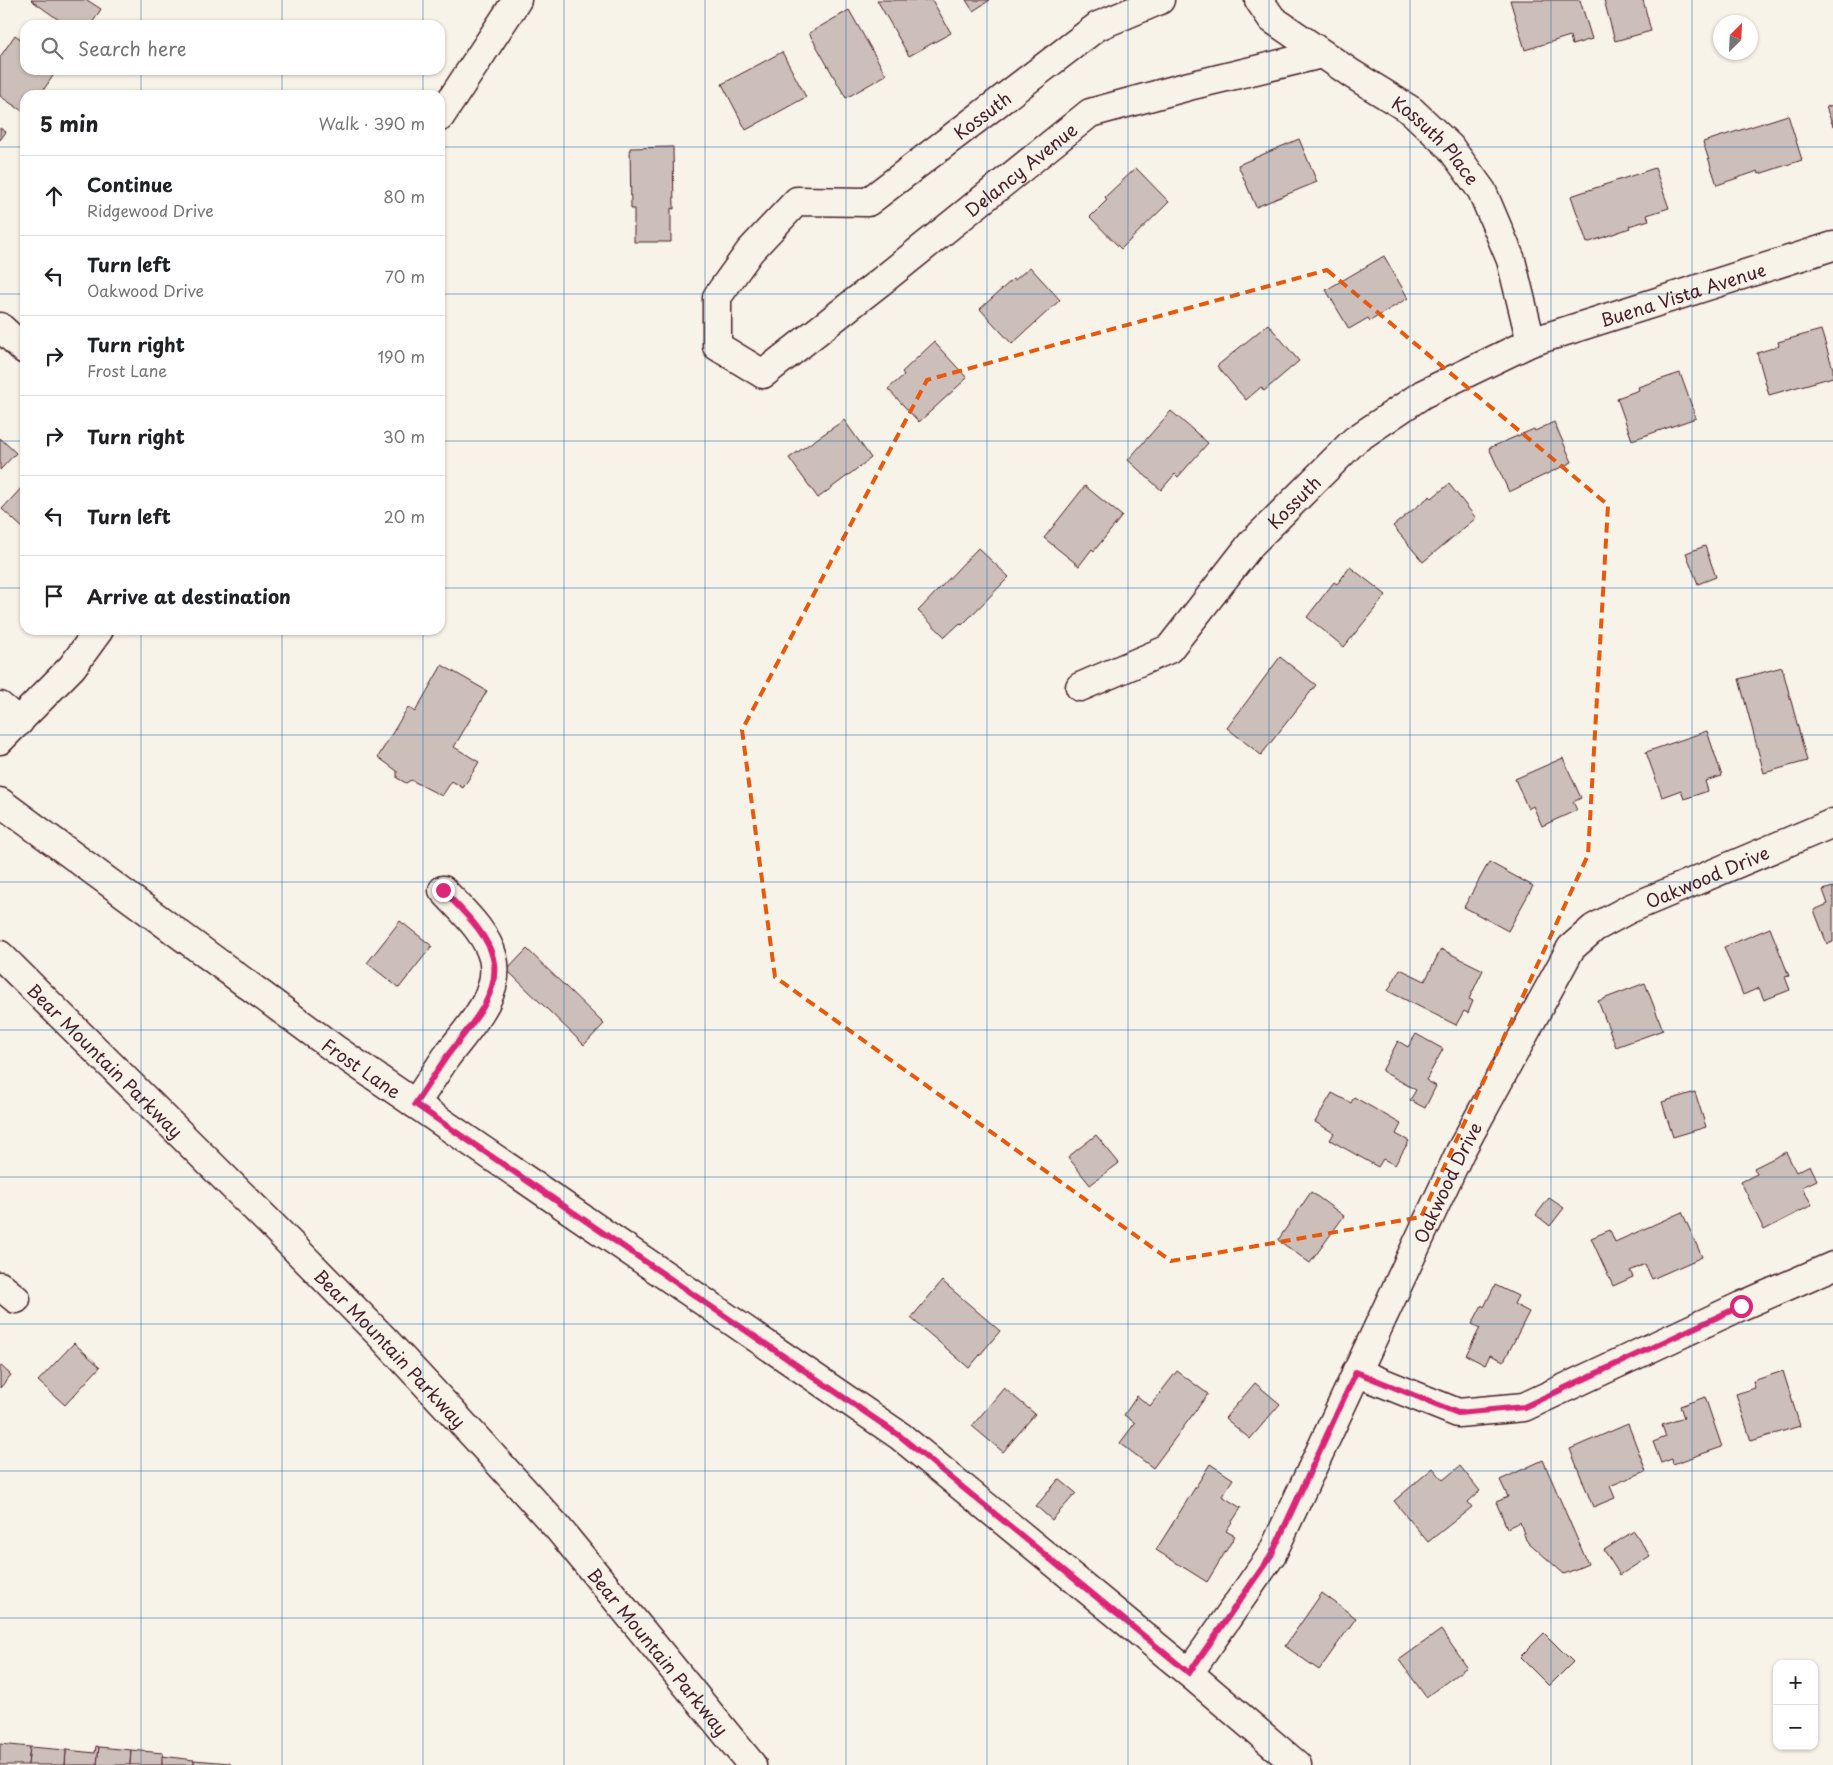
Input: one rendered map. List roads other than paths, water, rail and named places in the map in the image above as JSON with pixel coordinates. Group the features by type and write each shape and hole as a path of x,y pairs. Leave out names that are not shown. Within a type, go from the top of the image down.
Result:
{"main road":[{"path":"445,110 518,0"},
{"name":"Kossuth","path":"763,374 717,346 717,297 750,251 797,201 868,202 1098,26 1160,0"},
{"name":"Kossuth Place","path":"1258,0 1272,19 1322,54 1412,111 1456,154 1482,191 1511,260 1531,342"},
{"name":"Delancy Avenue","path":"763,374 884,279 1090,112 1322,54"},
{"name":"Buena Vista Avenue","path":"1531,342 1833,246"},
{"path":"0,327 20,345"},
{"name":"Kossuth","path":"1080,687 1169,649 1251,544 1355,440 1422,394 1531,342"},
{"path":"6,723 72,667 95,635"},
{"name":"Frost Lane","path":"0,802 335,1049 900,1436 1189,1673 1297,1765"},
{"name":"Oakwood Drive","path":"1189,1673 1272,1554 1460,1152 1571,948 1594,928 1629,909 1833,823"},
{"path":"415,1104 443,1062 478,1016 491,989 494,972 493,958 478,930 443,890"},
{"name":"Bear Mountain Parkway","path":"0,955 270,1223 384,1339 476,1438 557,1527 752,1765"},
{"path":"1356,1372 1458,1413 1524,1407 1741,1306 1833,1266"}]}
